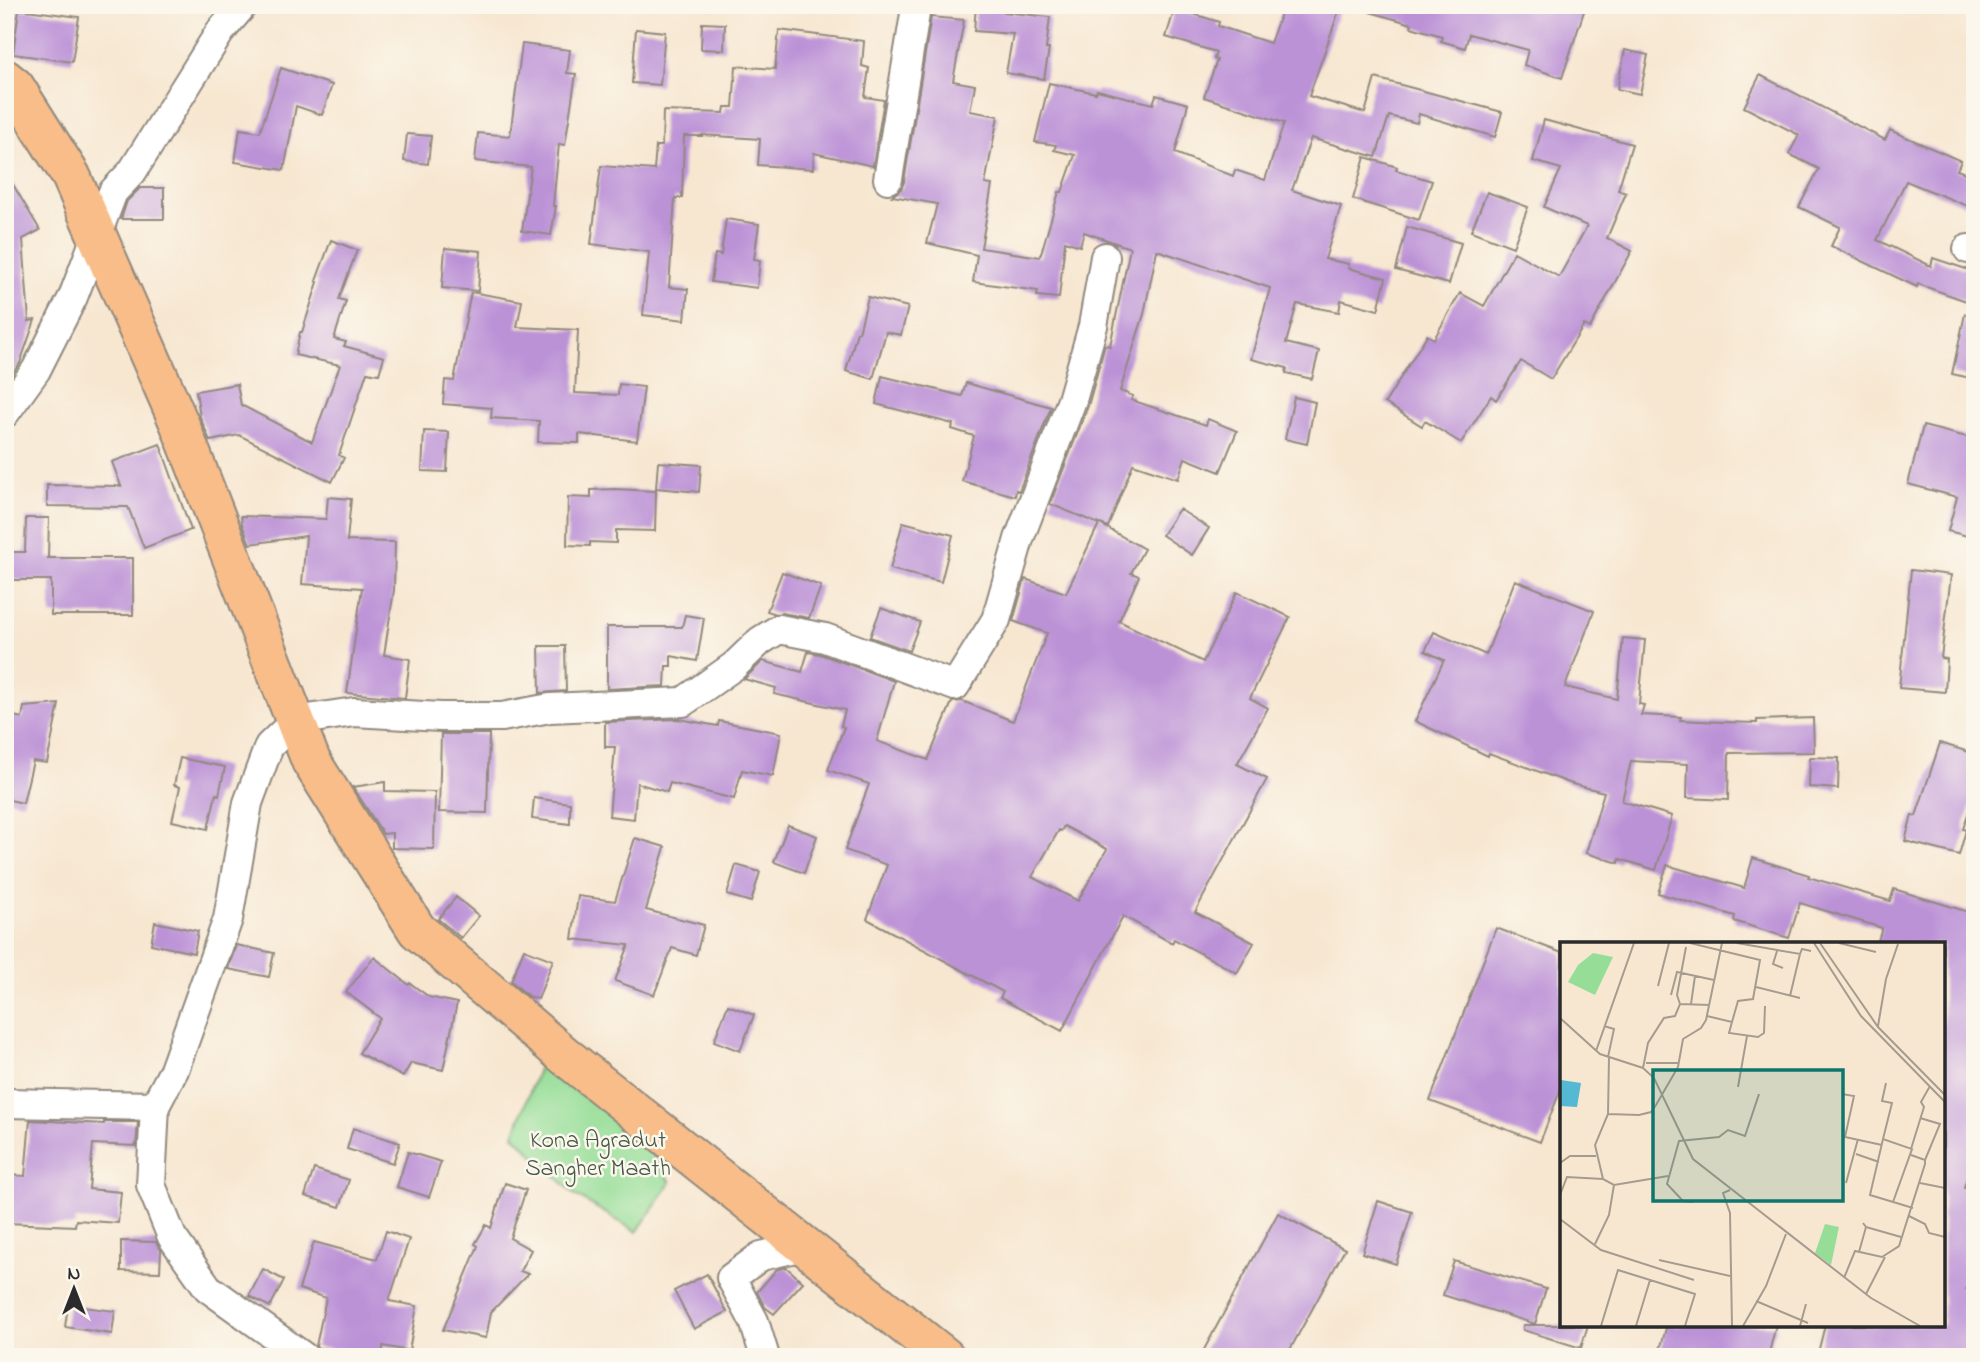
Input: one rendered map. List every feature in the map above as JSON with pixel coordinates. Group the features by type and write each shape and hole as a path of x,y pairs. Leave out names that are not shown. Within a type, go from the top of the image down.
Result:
{"main road":[{"path":"5,79 15,88 71,177 180,425 311,761 417,930 565,1056 945,1357"}],"street":[{"path":"5,413 36,370 67,309 113,192 132,172 213,43 243,5"},
{"path":"888,179 915,13 913,5"},
{"path":"304,1357 208,1288 172,1237 151,1185 155,1106 174,1070 228,919 248,803 270,746 295,721 354,712 502,717 550,708 683,702 734,666 760,641 779,629 825,638 955,686 996,620 1019,539 1073,400 1093,326 1105,257"},
{"path":"5,1103 155,1106"},
{"path":"765,1357 754,1321 731,1278 761,1256 805,1246"}],"green space":[{"name":"Kona Agradut Sangher Maath","path":"540,1064 630,1121 671,1182 637,1232 575,1195 514,1135"}],"building":[{"path":"976,5 1004,5 1004,12 1050,17 1044,79 1006,73 1013,34 974,31"},
{"path":"1284,5 1341,5 1309,96 1365,113 1375,78 1502,112 1495,137 1419,114 1417,123 1389,116 1376,157 1311,138 1292,190 1341,206 1325,259 1349,264 1348,268 1386,278 1378,310 1341,300 1339,312 1297,304 1286,343 1319,351 1312,379 1286,373 1287,368 1251,359 1270,288 1157,250 1144,314 1120,391 1133,396 1131,400 1206,425 1208,419 1237,431 1220,472 1185,458 1178,479 1133,464 1108,527 1100,524 1144,549 1131,573 1139,576 1119,621 1203,662 1237,592 1290,617 1250,698 1268,708 1237,764 1267,779 1195,912 1254,943 1237,973 1174,939 1172,943 1123,916 1062,1031 1000,998 1003,992 867,919 887,865 845,850 869,784 828,770 844,727 841,726 845,710 774,694 776,688 744,679 763,661 802,672 808,652 894,681 877,741 928,760 952,702 962,701 1013,721 1047,633 1013,621 1025,579 1066,593 1099,524 1050,504 1088,406 1105,345 1110,346 1130,248 1084,232 1080,246 1065,241 1059,298 1037,296 1038,291 973,282 977,255 927,243 937,204 892,196 901,189 904,182 931,17 964,20 953,81 975,85 970,111 998,116 985,184 992,185 981,248 1040,257 1059,192 1062,192 1075,155 1054,150 1056,145 1035,142 1049,83 1096,93 1097,90 1153,104 1156,95 1188,104 1175,153 1233,176 1235,170 1265,180 1284,123 1204,97 1217,60 1214,59 1216,52 1166,37 1175,8 1270,43","holes":["1064,826 1107,849 1078,901 1032,877 1059,830"]},
{"path":"1371,5 1586,5 1562,78 1524,65 1528,50 1469,34 1465,48 1441,41 1442,36 1411,27 1412,24 1370,12"},
{"path":"19,9 79,17 72,62 13,54"},
{"path":"702,23 725,24 724,50 701,49"},
{"path":"636,29 665,32 660,85 632,83"},
{"path":"779,30 864,41 862,66 869,68 865,97 884,100 873,166 814,153 813,169 758,165 760,139 684,136 682,198 675,198 669,287 688,289 685,320 643,315 649,252 591,244 601,166 654,170 656,146 662,146 663,111 724,113 725,107 733,107 736,66 775,69"},
{"path":"522,44 570,50 567,73 576,74 565,145 559,144 553,206 556,206 551,235 522,231 531,167 475,161 478,133 510,136"},
{"path":"1625,50 1648,55 1640,94 1617,89"},
{"path":"281,68 332,85 322,115 296,106 284,170 235,162 240,129 260,132"},
{"path":"1760,75 1885,140 1890,130 1961,161 1957,170 1975,177 1975,209 1906,181 1877,240 1931,266 1933,258 1975,272 1975,304 1918,284 1917,287 1831,246 1840,227 1799,207 1819,169 1789,154 1799,135 1744,107"},
{"path":"1544,120 1632,144 1618,190 1626,193 1607,238 1632,251 1590,328 1584,325 1551,379 1521,361 1496,400 1491,396 1461,443 1425,421 1422,426 1385,403 1427,335 1434,339 1460,293 1484,306 1514,252 1559,277 1587,226 1544,207 1561,169 1533,161"},
{"path":"407,134 431,136 428,164 404,161"},
{"path":"1365,157 1432,181 1419,220 1353,199"},
{"path":"5,171 40,230 23,239 29,321 35,320 20,363 5,384"},
{"path":"140,188 164,188 164,219 121,219 127,201"},
{"path":"1487,192 1528,207 1513,247 1471,231"},
{"path":"726,219 759,224 754,259 760,260 757,288 711,282 715,254 721,255"},
{"path":"1407,227 1461,243 1449,284 1396,270"},
{"path":"331,240 357,250 339,299 346,301 334,339 346,342 344,346 384,357 379,374 367,372 339,455 344,458 332,482 239,435 210,441 200,417 196,391 237,384 241,405 312,442 340,365 295,355"},
{"path":"445,248 481,251 478,291 442,288"},
{"path":"471,292 522,301 517,327 578,330 575,393 618,395 619,384 644,387 637,441 579,434 579,443 538,442 539,421 491,418 492,408 443,404 445,380 454,381"},
{"path":"868,297 908,307 901,335 886,332 873,379 846,371"},
{"path":"1965,314 1975,315 1975,379 1952,374"},
{"path":"882,376 962,396 966,383 1051,407 1015,496 962,481 974,436 952,429 953,424 876,404"},
{"path":"1294,397 1315,402 1307,444 1285,439"},
{"path":"1923,426 1975,439 1975,538 1948,531 1957,497 1908,484"},
{"path":"424,431 449,432 447,472 422,471"},
{"path":"160,444 191,530 144,548 128,507 47,506 47,485 121,486 112,462"},
{"path":"658,462 701,465 699,492 656,488"},
{"path":"591,490 656,491 655,531 616,530 616,543 567,545 568,497 591,498"},
{"path":"328,497 351,499 347,541 395,542 394,590 384,655 410,659 405,698 347,693 362,588 302,584 306,536 250,544 242,524 241,516 326,519"},
{"path":"1179,509 1209,528 1192,555 1162,535"},
{"path":"26,518 49,518 48,558 133,558 133,615 51,615 51,580 5,580 5,552 25,552"},
{"path":"903,522 953,535 941,582 890,569"},
{"path":"1911,570 1951,575 1941,658 1947,659 1945,692 1899,688"},
{"path":"782,572 821,586 809,618 767,611"},
{"path":"1515,580 1594,611 1565,687 1617,699 1623,638 1645,640 1639,704 1644,705 1641,715 1681,717 1680,720 1757,723 1757,720 1813,718 1814,752 1729,753 1728,800 1687,798 1688,764 1631,761 1622,801 1672,816 1656,870 1620,859 1619,863 1586,853 1604,792 1572,784 1489,753 1488,756 1415,721 1444,660 1425,651 1434,632 1486,655"},
{"path":"881,608 920,622 909,651 870,637"},
{"path":"685,615 704,618 697,661 671,656 671,666 666,666 665,686 607,689 607,627 682,627"},
{"path":"539,646 565,646 566,691 540,693"},
{"path":"59,704 47,763 33,761 23,803 5,799 5,714 22,718 24,707"},
{"path":"679,719 718,726 719,721 781,733 773,776 742,770 734,799 670,783 667,792 637,783 634,819 609,816 615,747 605,747 605,722"},
{"path":"441,734 489,734 487,813 439,812"},
{"path":"1940,743 1975,754 1975,793 1963,829 1966,830 1959,855 1905,841 1912,815 1916,816"},
{"path":"1810,757 1839,758 1838,789 1809,787"},
{"path":"180,758 225,767 208,829 172,821 180,787 174,785"},
{"path":"385,782 385,791 435,792 434,849 392,848 392,833 383,834 353,787"},
{"path":"534,798 570,803 570,824 532,819"},
{"path":"788,825 817,836 804,873 774,862"},
{"path":"635,838 665,847 646,910 704,925 696,955 672,948 654,995 615,981 629,945 572,939 578,896 615,901"},
{"path":"1753,858 1890,901 1894,889 1975,914 1975,1151 1964,1187 1975,1190 1975,1255 1966,1289 1975,1291 1969,1322 1975,1324 1975,1357 1817,1357 1824,1327 1945,1327 1945,942 1878,942 1882,928 1800,903 1789,938 1734,921 1735,916 1658,893 1667,865 1744,888"},
{"path":"736,865 760,872 751,902 727,895"},
{"path":"456,897 479,916 461,938 438,919"},
{"path":"155,922 198,931 194,953 151,944"},
{"path":"1496,928 1560,952 1560,1091 1540,1142 1430,1101"},
{"path":"236,945 274,953 269,977 228,969"},
{"path":"524,949 553,960 538,999 528,996 511,981"},
{"path":"374,957 429,997 457,1003 443,1070 411,1063 403,1077 359,1053 380,1018 346,992"},
{"path":"728,1005 754,1015 740,1051 714,1041"},
{"path":"30,1120 104,1124 138,1122 136,1146 93,1144 89,1189 121,1192 118,1223 76,1220 75,1226 7,1223 11,1175 25,1176"},
{"path":"353,1128 400,1143 393,1163 347,1149"},
{"path":"408,1152 441,1162 429,1197 397,1187"},
{"path":"314,1169 349,1180 340,1207 305,1196"},
{"path":"505,1183 526,1190 510,1238 531,1250 520,1271 528,1274 491,1312 486,1338 443,1330 478,1246 475,1244 486,1225 491,1228"},
{"path":"1378,1201 1412,1212 1396,1264 1362,1253"},
{"path":"1278,1213 1345,1249 1286,1357 1200,1357"},
{"path":"386,1231 409,1239 389,1301 417,1306 409,1351 383,1346 383,1352 318,1348 316,1346 326,1298 299,1289 314,1242 377,1259"},
{"path":"121,1241 156,1242 161,1250 160,1272 121,1271"},
{"path":"1454,1261 1546,1289 1535,1324 1443,1295"},
{"path":"786,1267 803,1282 774,1314 765,1307 757,1292 776,1270"},
{"path":"263,1269 284,1280 270,1307 249,1296"},
{"path":"707,1274 727,1312 694,1329 674,1291"},
{"path":"68,1305 115,1311 112,1334 65,1327"},
{"path":"1523,1325 1587,1327 1581,1348 1523,1330"},
{"path":"1666,1327 1776,1327 1768,1357 1658,1357"}]}
